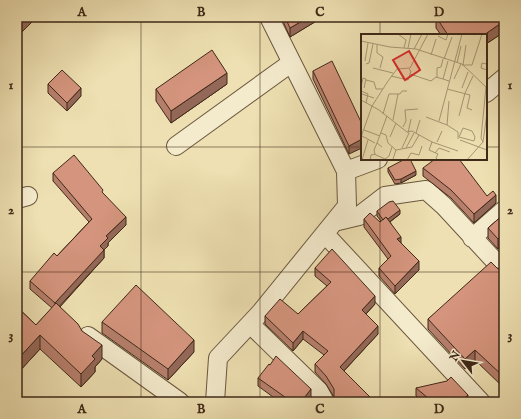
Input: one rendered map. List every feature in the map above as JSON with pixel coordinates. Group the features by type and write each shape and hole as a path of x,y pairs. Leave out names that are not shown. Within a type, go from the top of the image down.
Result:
{"street":[{"path":"215,402 218,358 250,324 347,206 346,171 269,17"},
{"path":"176,146 292,64"},
{"path":"487,92 504,78"},
{"path":"346,171 375,160"},
{"path":"329,228 359,216 385,196 426,190 444,206 504,271"},
{"path":"472,238 504,210"},
{"path":"329,228 481,402"},
{"path":"250,324 319,391 325,402"},
{"path":"88,336 180,402"}],"building":[{"path":"17,17 23,17 17,23"},
{"path":"285,17 309,17 290,28"},
{"path":"436,17 504,17 504,21 485,34 447,34"},
{"path":"212,50 227,73 171,111 156,89"},
{"path":"332,61 361,122 361,140 349,146 313,71"},
{"path":"62,70 81,88 67,103 48,84"},
{"path":"74,155 103,190 102,192 126,217 106,236 108,238 100,246 104,250 55,303 30,281 54,253 57,256 92,219 53,173"},
{"path":"403,160 410,160 416,171 401,179 395,180 388,168"},
{"path":"434,160 460,160 487,196 493,191 496,195 474,214 451,190 423,168"},
{"path":"393,201 400,210 388,219 386,217 383,220 377,211 389,202"},
{"path":"370,213 380,222 386,217 401,237 397,239 419,261 395,286 379,268 391,256 364,219"},
{"path":"504,214 504,233 498,239 488,228"},
{"path":"332,249 375,296 362,310 378,326 340,367 374,401 373,402 337,402 334,399 334,389 326,376 315,364 328,351 303,331 293,343 265,316 280,299 298,314 331,282 315,268"},
{"path":"491,262 504,272 504,377 475,350 465,359 428,319"},
{"path":"136,285 194,340 168,369 102,322"},
{"path":"56,303 78,324 82,331 102,345 92,356 95,359 81,374 40,335 17,360 17,307 36,325"},
{"path":"276,356 311,389 301,402 292,402 258,378"},
{"path":"451,377 468,395 461,401 462,402 428,402 428,398 416,388 447,381"}]}
